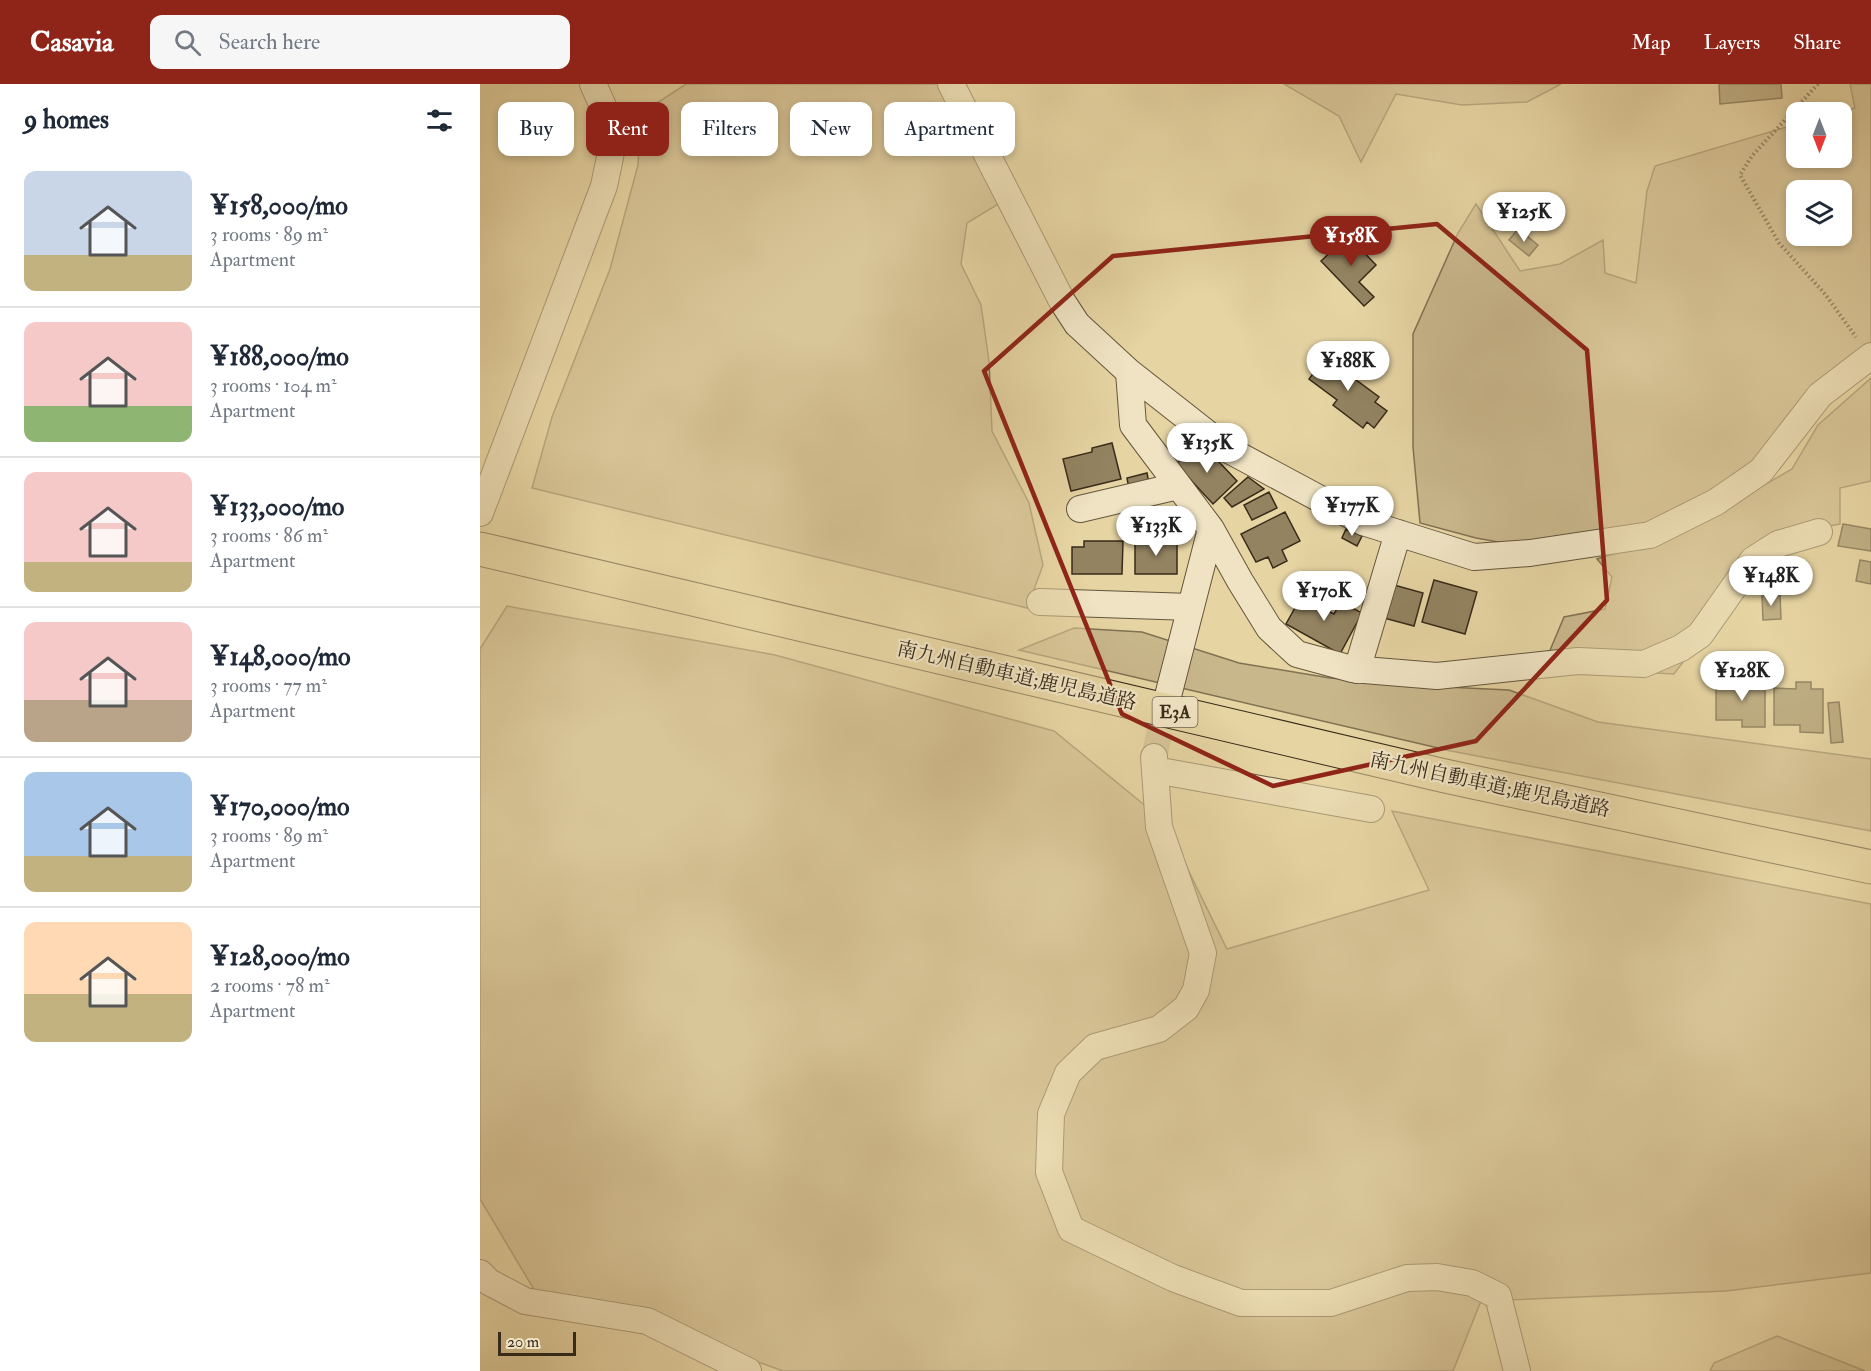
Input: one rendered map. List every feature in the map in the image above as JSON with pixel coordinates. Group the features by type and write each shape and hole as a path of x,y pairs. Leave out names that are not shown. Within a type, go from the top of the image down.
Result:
{"highway":[{"name":"南九州自動車道;鹿児島道路","path":"480,549 1445,776 1871,867"}],"street":[{"path":"480,513 604,186 615,133 593,84"},
{"path":"951,84 1062,301 1077,324 1129,372 1227,449 1363,522 1474,557 1530,553 1650,534 1716,502 1761,471 1820,395 1871,356"},
{"path":"1129,372 1133,425 1211,528 1269,628 1297,654 1357,670 1437,676 1578,661 1644,664 1681,648 1700,635 1753,560 1778,544 1819,532"},
{"path":"1080,509 1178,486"},
{"path":"1170,692 1211,528"},
{"path":"1357,670 1398,533"},
{"path":"1040,602 1191,607"},
{"path":"1371,808 1154,764 1159,826 1203,954 1196,990 1186,1008 1159,1029 1095,1047 1068,1073 1051,1114 1050,1172 1071,1229 1173,1278 1241,1303 1331,1303 1407,1278 1437,1277 1472,1283 1498,1296 1517,1371"},
{"path":"480,1273 489,1282 525,1301 647,1321 748,1371"}],"path":[{"path":"1818,84 1752,156 1740,175 1779,243 1825,294 1871,356"}],"highlighted area":[{"path":"1437,224 1587,350 1607,600 1476,741 1273,786 1122,714 984,371 1113,256"}],"shaded area":[{"path":"686,84 957,84 964,102 884,102 884,156 987,156 1005,200 967,223 961,264 981,305 989,361 992,431 1029,503 1043,565 1027,608 532,488 552,417 610,269 638,165 638,156 669,156 669,102 658,102"},
{"path":"1284,84 1561,84 1527,102 1462,105 1396,94 1361,162 1339,116"},
{"path":"1850,84 1871,84 1871,346 1752,474 1676,517 1548,551 1476,538 1420,523 1413,447 1413,334 1458,233 1476,204 1520,271 1560,264 1603,240 1605,273 1636,283 1647,191 1655,166 1786,127 1786,168 1852,168 1852,109 1855,108"},
{"path":"1871,378 1871,481 1840,488 1840,524 1779,535 1674,674 1543,667 1564,617 1605,609 1612,577 1597,559 1651,542 1716,513 1792,469 1818,425"},
{"path":"507,606 775,655 1054,731 1164,821 1227,949 1429,890 1392,811 1871,904 1871,1273 1726,1291 1481,1301 1453,1371 783,1371 701,1342 542,1303 480,1199 480,649"},
{"path":"1074,628 1142,632 1239,663 1330,678 1509,690 1598,722 1871,759 1871,831 1451,751 1019,650"},
{"path":"1777,1336 1865,1371 1710,1371 1714,1363"}],"building":[{"path":"1719,84 1781,84 1782,98 1720,104"},
{"path":"1518,229 1538,245 1529,256 1509,240"},
{"path":"1352,232 1361,241 1357,245 1376,265 1359,282 1374,297 1364,306 1321,261"},
{"path":"1329,352 1358,374 1355,379 1379,397 1375,402 1387,411 1374,428 1367,422 1363,428 1333,405 1337,400 1309,379"},
{"path":"1112,443 1121,479 1071,491 1063,459 1092,452 1092,448"},
{"path":"1204,446 1237,481 1213,504 1176,464 1189,452 1193,456"},
{"path":"1147,473 1149,484 1129,489 1127,478"},
{"path":"1248,477 1264,489 1232,507 1224,498"},
{"path":"1269,492 1277,508 1252,520 1244,505"},
{"path":"1285,512 1300,541 1282,550 1287,561 1273,568 1268,557 1256,562 1241,534"},
{"path":"1843,524 1871,529 1871,551 1838,546"},
{"path":"1346,529 1362,536 1357,546 1342,538"},
{"path":"1135,540 1177,540 1177,574 1135,574"},
{"path":"1084,541 1123,541 1122,574 1072,574 1072,547 1084,547"},
{"path":"1860,560 1871,562 1871,584 1856,581"},
{"path":"1434,580 1477,592 1465,634 1422,622"},
{"path":"1394,585 1423,593 1414,626 1384,618"},
{"path":"1306,588 1319,595 1314,604 1334,614 1341,602 1362,613 1340,654 1286,624"},
{"path":"1762,595 1780,595 1781,619 1763,620"},
{"path":"1738,676 1753,676 1753,683 1765,683 1765,727 1742,727 1742,720 1716,720 1716,683 1738,683"},
{"path":"1796,682 1811,682 1811,689 1823,689 1823,733 1800,732 1800,725 1774,725 1774,688 1796,689"},
{"path":"1839,702 1843,742 1831,743 1828,703"}],"tunnel":[{"path":"1154,757 1169,693"}]}
